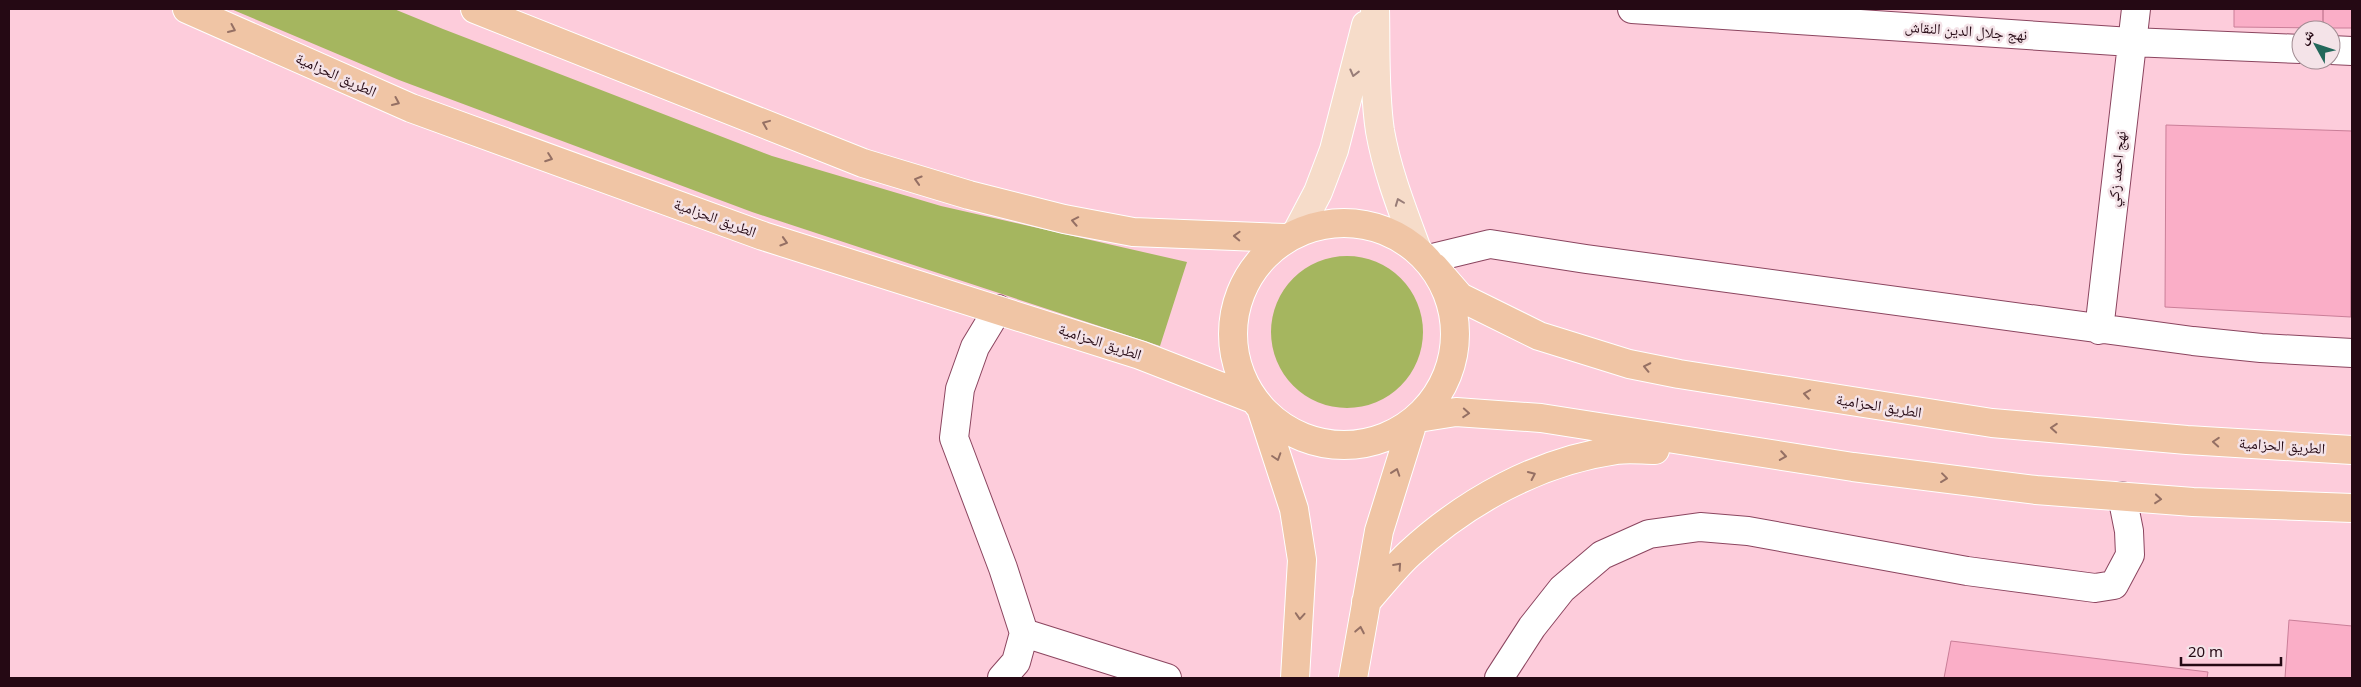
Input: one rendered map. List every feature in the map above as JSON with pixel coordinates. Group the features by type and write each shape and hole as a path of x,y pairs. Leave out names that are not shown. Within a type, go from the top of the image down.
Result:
{"highway":[{"name":"الطريق الحزامية","path":"187,9 411,108 763,236 1140,355 1257,405 1288,431 1319,443 1352,445 1384,438 1415,420 1440,393 1452,362 1456,329 1450,296 1426,258"},
{"name":"الطريق الحزامية","path":"475,9 863,162 969,195 1064,219 1133,232 1291,235 1327,223 1359,223 1389,231 1426,258 1460,297 1539,336 1629,364 1679,374 1992,423 2187,440 2352,450"},
{"name":"الطريق الحزامية","path":"1257,405 1237,366 1232,330 1240,294 1258,263 1291,235"},
{"path":"1257,405 1294,509 1302,560 1295,678"},
{"name":"الطريق الحزامية","path":"1415,420 1456,412 1541,418 1853,467 2027,488 2193,502 2352,508"},
{"path":"1353,678 1379,531 1415,420"},
{"path":"1366,602 1408,555 1451,518 1501,489 1554,465 1618,450 1746,450"}],"main road":[{"path":"1291,235 1318,192 1334,150 1370,9"},
{"path":"1375,9 1377,98 1380,131 1394,189 1426,258"}],"street":[{"name":"نهج جلال الدين النقاش","path":"1632,9 2131,42 2291,49"},
{"name":"نهج احمد زكي","path":"2099,330 2136,9"},
{"path":"1426,258 1490,244 2099,330 2261,348 2352,353"},
{"path":"998,309 975,347 960,389 954,438 1003,568 1024,633 1016,662 1002,678"},
{"path":"1499,678 1532,627 1562,589 1602,555 1649,534 1700,527 1748,532 1967,571 2095,588 2114,585 2130,555 2129,532 2122,496"},
{"path":"1024,633 1167,678"}],"green space":[{"path":"231,9 394,9 772,156 941,206 1187,262 1160,346 752,212 399,80"},
{"path":"1347,256 1376,262 1401,278 1417,303 1423,332 1417,361 1401,386 1376,402 1347,408 1318,402 1293,386 1277,361 1271,332 1277,303 1293,278 1318,262"}],"building":[{"path":"2234,9 2323,9 2323,20 2291,20 2291,28 2234,27"},
{"path":"2323,9 2352,9 2352,28 2341,28 2341,20 2323,20"},
{"path":"2166,125 2352,131 2351,317 2165,307"},
{"path":"2352,131 2352,317 2351,317"},
{"path":"2289,620 2352,626 2352,678 2285,678"},
{"path":"1951,641 2208,672 2207,678 1944,678"}]}
